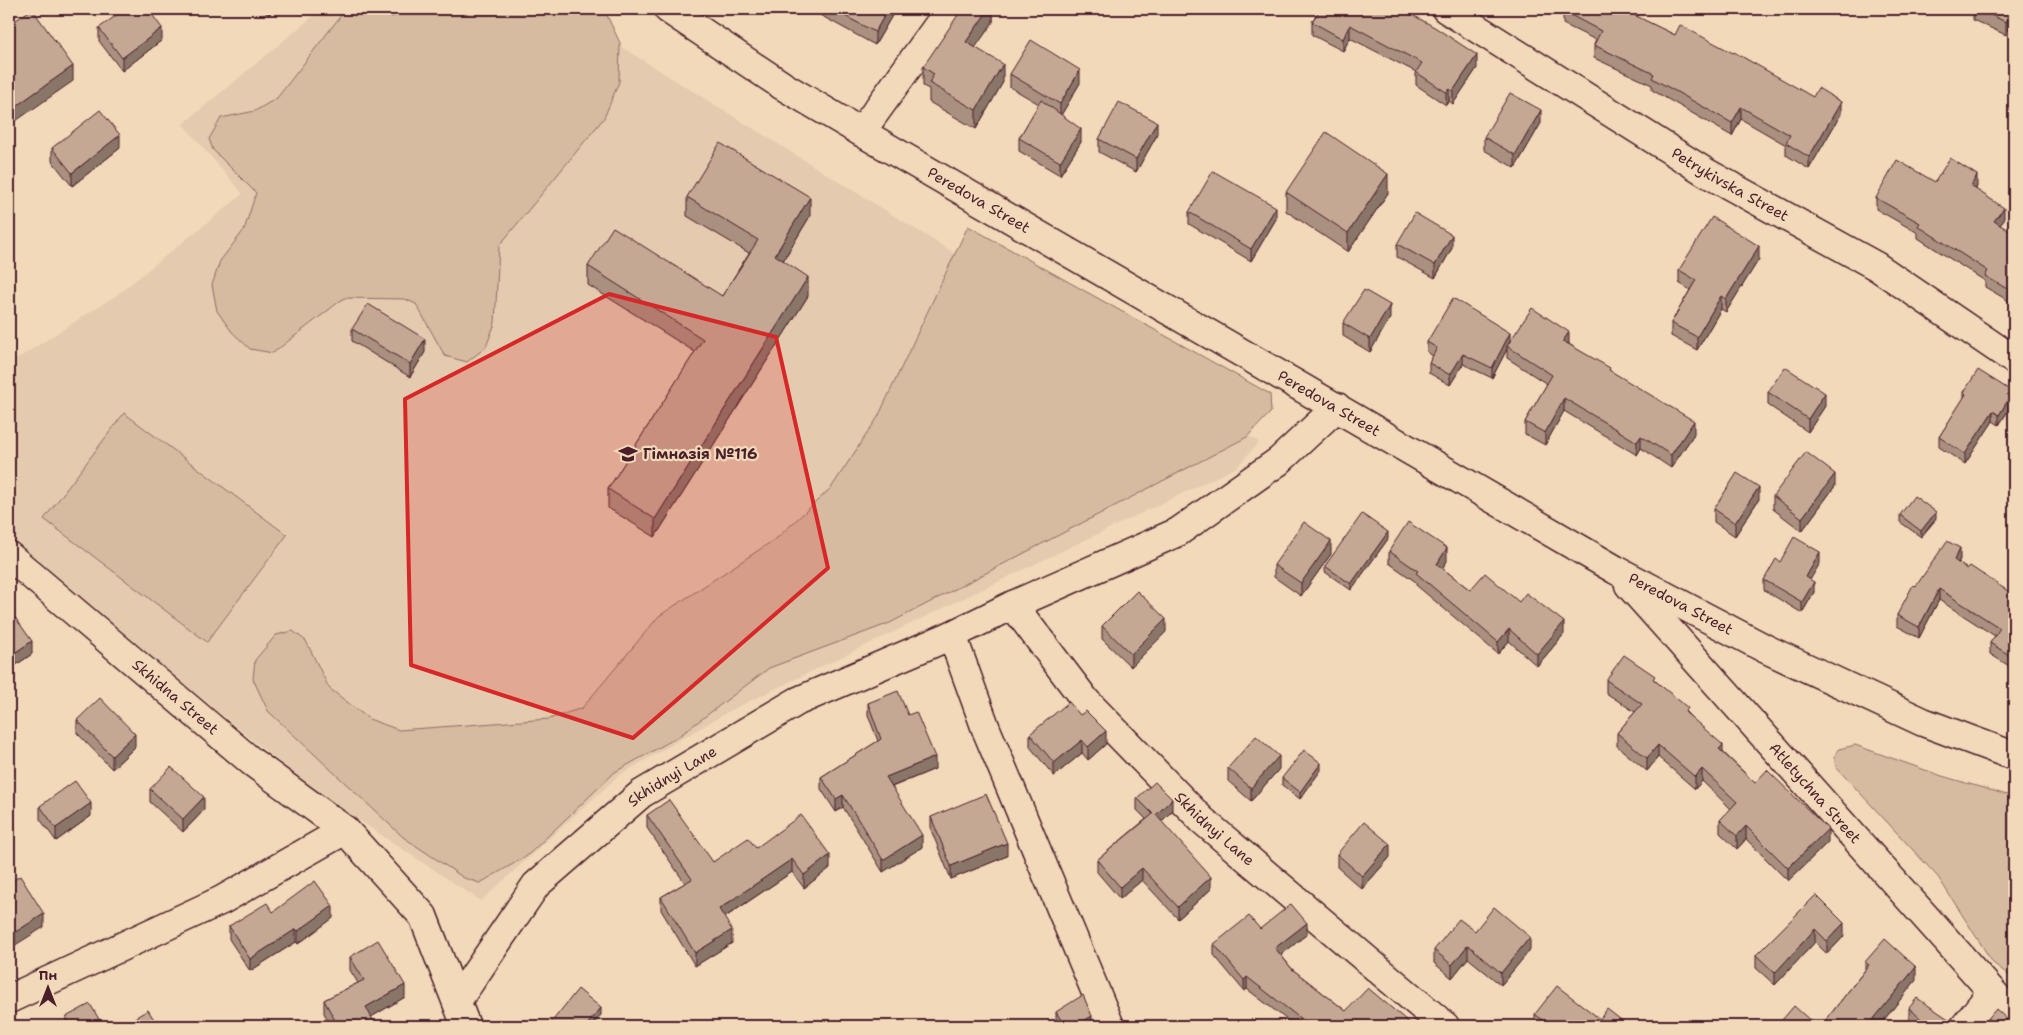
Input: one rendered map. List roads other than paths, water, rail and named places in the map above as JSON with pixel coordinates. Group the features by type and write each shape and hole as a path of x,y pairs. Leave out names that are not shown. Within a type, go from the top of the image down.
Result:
{"street":[{"name":"Peredova Street","path":"668,9 783,86 1616,570 1766,649 1896,710 2014,756"},
{"path":"861,132 950,9"},
{"name":"Petrykivska Street","path":"1446,9 1707,173 1876,266 2014,360"},
{"name":"Skhidnyi Lane","path":"457,1001 536,885 641,794 798,701 952,635 1013,605 1178,532 1279,461 1337,407"},
{"name":"Skhidna Street","path":"9,556 252,762 345,830 423,916 466,1026"},
{"name":"Atletychna Street","path":"1616,570 1991,993 2014,1016"},
{"name":"Skhidnyi Lane","path":"1013,605 1086,701 1202,820 1445,1026"},
{"path":"952,635 986,729 1110,1026"},
{"path":"9,999 222,900 345,830"},
{"path":"1965,1026 1991,993"}],"place":[{"name":"Гімназія №116","path":"628,454"}]}
